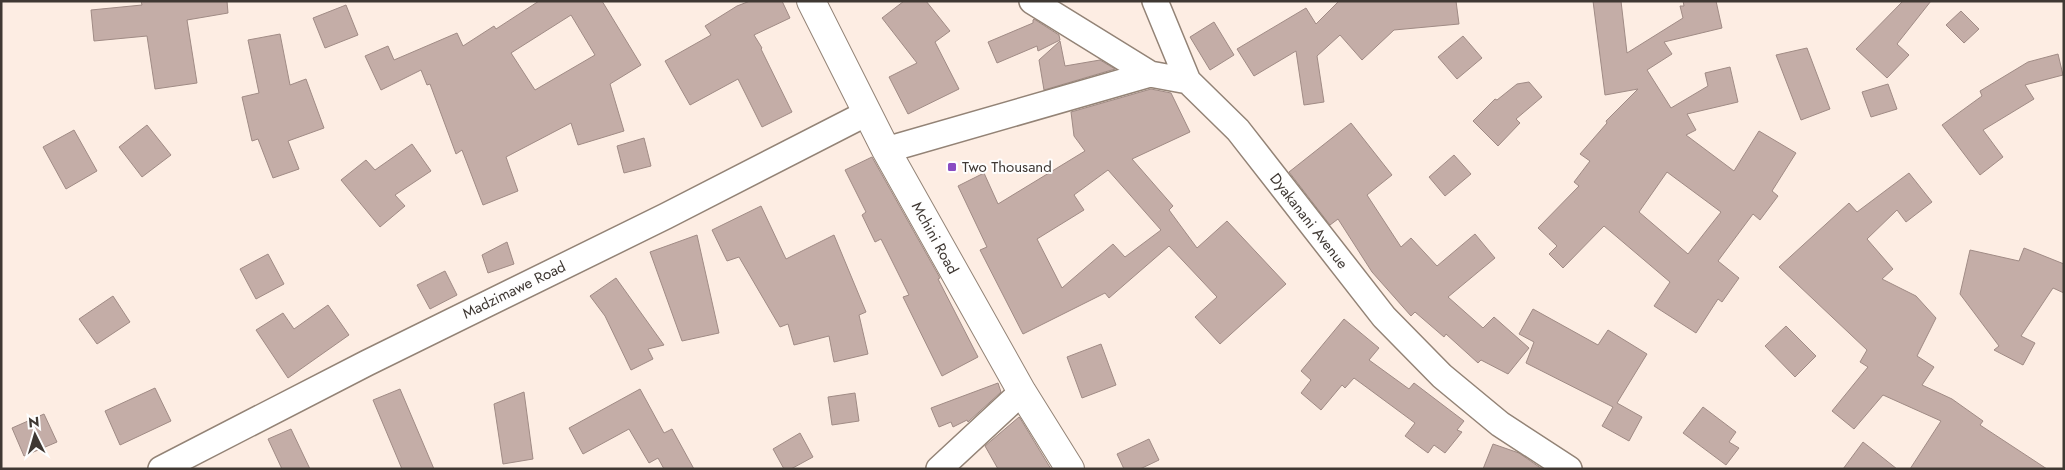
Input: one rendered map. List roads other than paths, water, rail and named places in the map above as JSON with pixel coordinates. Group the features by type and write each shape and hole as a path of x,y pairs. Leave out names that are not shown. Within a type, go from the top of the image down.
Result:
{"street":[{"name":"Mchini Road","path":"811,1 886,150 1022,392 1070,469"},
{"path":"1032,1 1150,74 1188,81"},
{"path":"1155,1 1188,81"},
{"path":"886,150 1150,74"},
{"name":"Dyakanani Avenue","path":"1188,81 1238,130 1384,317 1442,376 1500,424 1569,469"},
{"name":"Madzimawe Road","path":"162,469 367,363 666,216 867,113"},
{"path":"939,469 1022,392"}],"place":[{"name":"Two Thousand","path":"952,167"}]}
